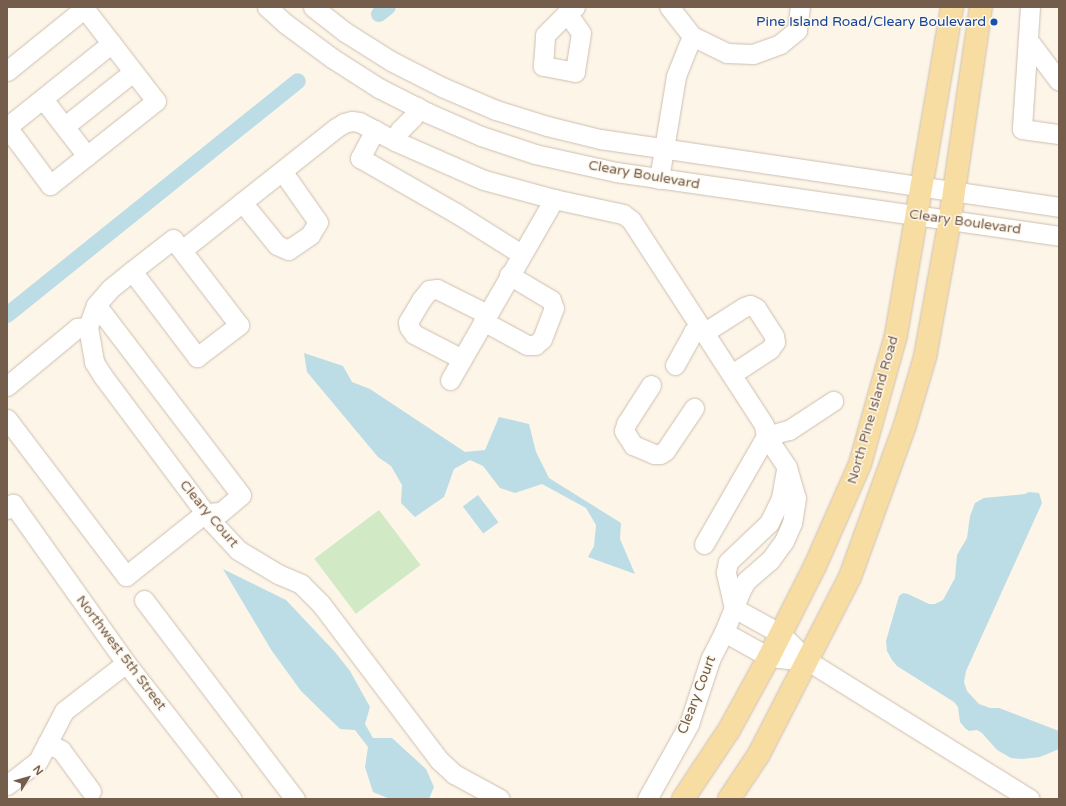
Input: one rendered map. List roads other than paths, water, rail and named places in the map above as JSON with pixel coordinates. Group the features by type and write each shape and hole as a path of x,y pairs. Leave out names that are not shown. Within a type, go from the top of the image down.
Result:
{"main road":[{"name":"North Pine Island Road","path":"683,799 729,730 769,657 815,566 860,464 896,335 918,214 952,7"},
{"path":"729,799 759,754 850,577 905,425 925,357 955,192 981,7"}],"street":[{"name":"Cleary Boulevard","path":"267,7 286,24 332,58 379,88 482,136 534,154 616,172 659,179 918,214 1059,236"},
{"name":"Cleary Boulevard","path":"314,7 345,32 391,61 442,87 496,110 547,126 600,139 1059,207"},
{"path":"669,7 692,36 727,53 753,54 780,44 797,30 800,7"},
{"path":"1030,7 1022,129 1059,134"},
{"path":"9,64 86,8 156,101 50,185 7,127 112,43"},
{"path":"659,179 676,76 692,36"},
{"path":"1028,40 1059,81"},
{"path":"64,126 133,72"},
{"path":"43,99 87,156"},
{"path":"395,141 400,130 413,117 417,107"},
{"name":"Cleary Court","path":"182,250 344,122 359,122 395,141 484,180 554,199 623,214 631,220 764,425 766,436 787,467 796,498 792,523 784,541 770,560 746,582 710,660 689,724 647,799"},
{"path":"375,130 360,158 456,213 521,254"},
{"path":"242,202 277,245 288,250 310,235 318,222 282,171"},
{"path":"450,380 521,254 554,199"},
{"path":"7,386 77,328 88,326 96,305 110,289 132,271 173,239 239,325 197,357 132,271"},
{"path":"462,359 414,334 409,327 408,322 421,300 429,290 437,289 485,317 527,345 535,345 542,339 554,308 551,300 509,275"},
{"path":"7,419 126,576 205,513 221,512 241,495 96,305"},
{"path":"675,365 693,332 750,305 756,308 774,336 775,342 770,349 732,374"},
{"name":"Cleary Court","path":"88,326 94,362 102,375 205,513 238,550 278,574 301,584 321,604 439,760 454,774 500,799"},
{"path":"651,385 626,424 624,431 633,445 654,454 660,454 665,451 694,408"},
{"path":"704,544 766,436 789,430 833,401"},
{"path":"787,467 781,498 769,523 728,562 726,572 734,608 781,634 808,661 1030,799"},
{"name":"Northwest 5th Street","path":"10,506 126,662 232,799"},
{"path":"144,600 295,799"},
{"path":"724,632 769,657 808,661"},
{"path":"7,785 38,761 64,711 126,662"},
{"path":"47,743 61,750 91,791"}],"water":[{"path":"304,353 343,366 352,382 370,389 465,452 485,450 499,417 529,424 536,452 549,478 621,523 620,539 635,574 588,557 594,546 596,525 586,508 542,484 515,493 500,488 483,466 470,460 454,469 444,497 415,517 401,503 402,485 391,466 378,457 307,372"},
{"path":"1029,492 1039,493 1042,503 966,671 964,682 967,691 979,704 990,708 999,708 1059,731 1059,749 1040,757 1022,759 1011,758 997,750 982,733 977,730 969,731 966,729 960,722 958,707 954,702 897,666 887,651 886,641 899,596 903,593 929,604 935,604 943,600 955,578 957,555 967,538 970,516 975,503 984,498 1025,494"},
{"path":"478,495 498,522 483,534 463,506"},
{"path":"223,569 286,600 335,652 350,671 370,707 365,724 373,738 392,738 426,769 434,787 429,799 390,799 373,792 365,767 368,747 355,730 340,729 301,691 272,651"}],"waterway":[{"path":"379,14 388,7"},
{"path":"7,315 298,81"}],"place":[{"name":"Pine Island Road/Cleary Boulevard","path":"994,22"}]}
